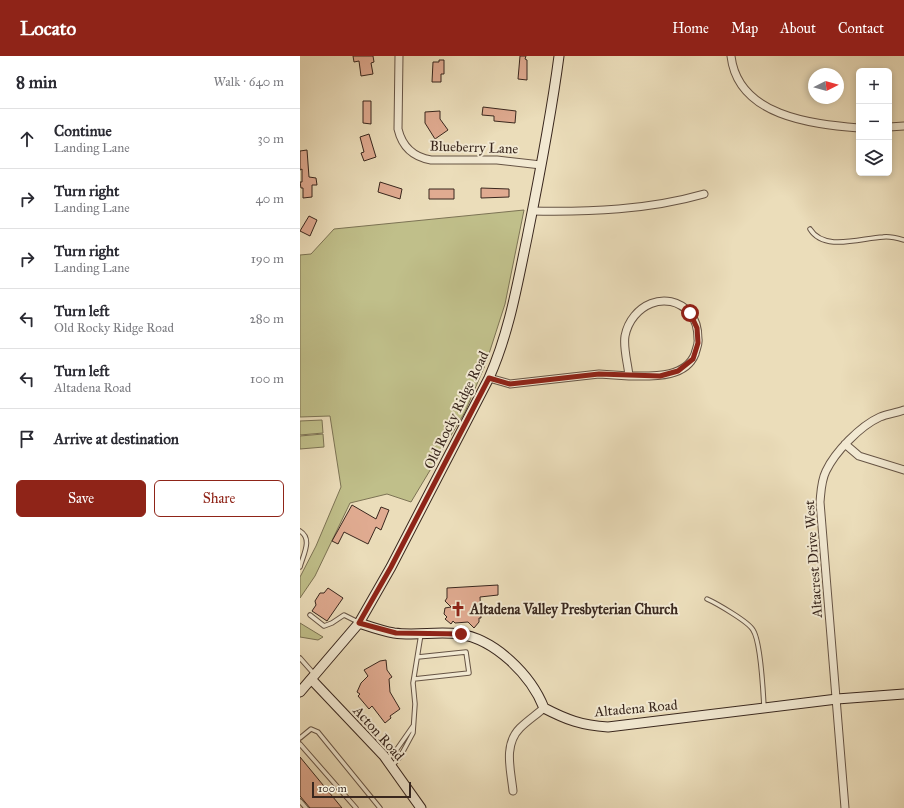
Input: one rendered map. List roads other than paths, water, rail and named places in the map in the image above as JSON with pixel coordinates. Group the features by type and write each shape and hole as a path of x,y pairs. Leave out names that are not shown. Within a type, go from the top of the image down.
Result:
{"street":[{"name":"Blueberry Lane","path":"399,56 398,129 401,141 412,153 423,159 431,160 497,160 541,165"},
{"name":"Old Rocky Ridge Road","path":"300,692 314,678 359,623 391,567 489,378 507,331 541,165 559,56"},
{"path":"731,56 735,74 749,95 758,103 776,112 825,125 856,128"},
{"path":"892,128 904,126"},
{"path":"532,211 641,208 680,201 704,194"},
{"path":"489,378 510,384 599,374 629,376 660,376 678,371 693,359 698,343 697,328 690,313 674,303 659,302 642,307 632,318 625,337 629,376"},
{"name":"Altacrest Drive West","path":"845,808 820,502 822,485 826,471 845,444 856,433 880,417 904,410"},
{"path":"845,444 859,456 904,470"},
{"path":"359,623 396,633 461,634 488,644 502,653 519,669 540,699 544,708 518,729 510,745 509,754 513,792"},
{"name":"Acton Road","path":"314,678 389,763 421,808"},
{"name":"Altadena Road","path":"544,708 566,719 586,726 608,727 837,699 904,694"}],"lane":[{"path":"810,229 819,238 832,242 884,237 904,240"},
{"path":"300,531 305,535 307,544 300,566"},
{"path":"707,599 717,604 753,629 758,642 765,708"},
{"path":"310,615 324,626 332,623 344,615 359,623"},
{"path":"389,763 410,742 414,725 414,680 421,633"},
{"path":"414,680 469,673 466,652 418,657"},
{"path":"300,658 314,678"},
{"path":"389,763 414,725"},
{"path":"300,738 311,729 318,732 380,808"},
{"path":"300,744 356,808"},
{"path":"300,801 306,808"}],"place":[{"name":"Altadena Valley Presbyterian Church","path":"458,609"}]}
